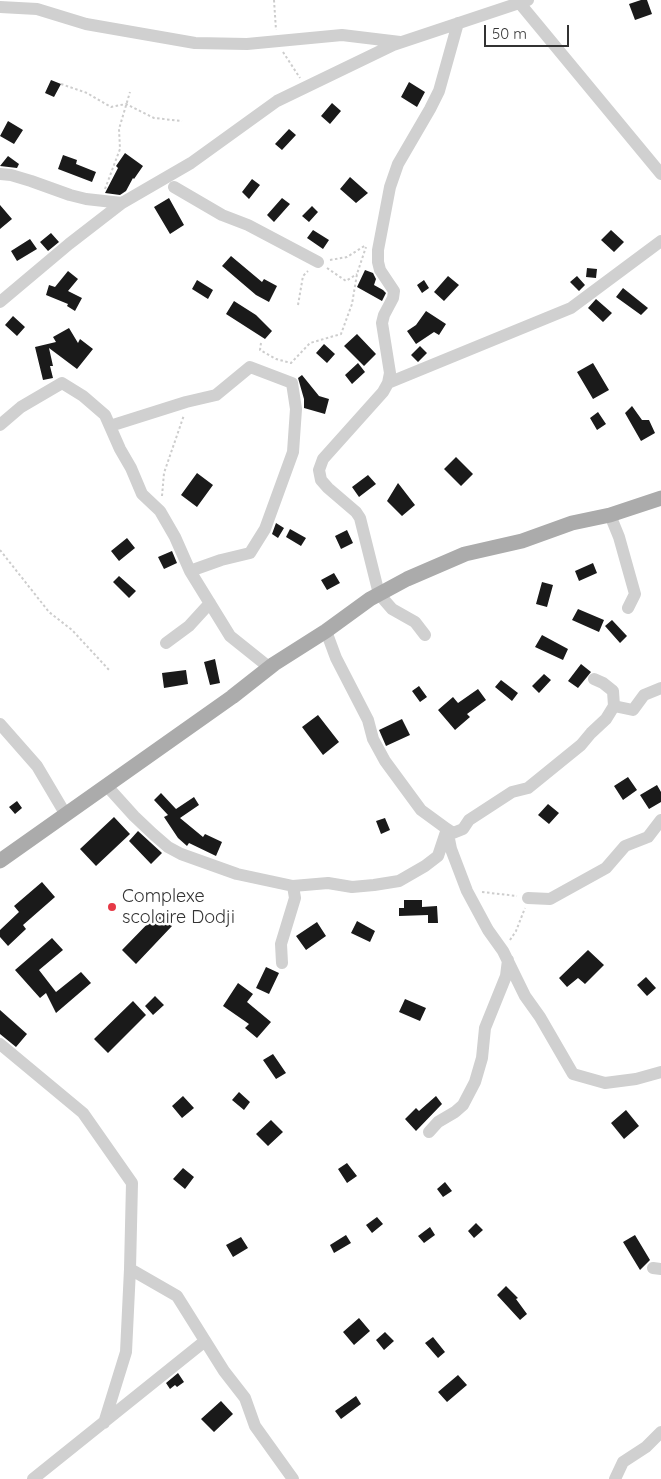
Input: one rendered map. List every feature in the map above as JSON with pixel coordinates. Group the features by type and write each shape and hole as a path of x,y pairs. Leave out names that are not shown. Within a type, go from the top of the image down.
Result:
{"main road":[{"path":"0,861 270,668 379,594 464,554 522,541 572,523 610,515 661,498"}],"street":[{"path":"0,302 69,244 122,203 191,163 277,101 402,42 522,1 661,174"},
{"path":"0,7 37,9 86,24 195,43 248,44 342,35 402,42"},
{"path":"425,635 415,622 392,609 379,594 360,518 356,512 321,480 319,470 323,459 383,392 388,383 390,373 382,323 393,298 394,291 380,270 378,250 390,187 398,164 439,91 458,22"},
{"path":"0,174 24,179 65,194 86,199 122,203"},
{"path":"174,188 222,215 248,225 318,262"},
{"path":"388,383 571,308 661,240"},
{"path":"110,426 186,402 216,395 250,367 292,383 296,409 293,452 265,529 250,553 221,560 190,571"},
{"path":"0,425 21,407 62,384 84,396 105,415 142,494 160,511 175,537 190,571 230,636 270,668"},
{"path":"610,515 635,594 628,608"},
{"path":"166,643 189,626 210,603"},
{"path":"326,631 336,658 368,720 373,739 385,761 421,810 453,833 463,829 470,820 512,792 528,788 581,745 606,719 614,706 613,691 603,682 594,679"},
{"path":"614,706 632,710 644,695 661,688"},
{"path":"0,724 37,766 66,815"},
{"path":"106,785 153,834 181,854 237,874 293,886 328,883 352,887 399,881 438,856 447,829"},
{"path":"528,898 550,899 606,868 625,846 648,837 661,820"},
{"path":"447,829 451,849 467,891 488,930 505,956 525,996 540,1017 573,1074 605,1083 636,1079 661,1072"},
{"path":"282,963 281,944 295,898 293,886"},
{"path":"429,1132 438,1122 463,1105 476,1082 482,1058 485,1028 506,976 505,956"},
{"path":"0,1044 82,1113 132,1183 126,1352 104,1423"},
{"path":"130,1269 176,1296 224,1371 246,1398 254,1426 293,1479"},
{"path":"33,1479 205,1341"},
{"path":"615,1479 623,1462 646,1447 661,1432"}],"path":[{"path":"60,84 87,93 111,107 126,104 154,118 182,121"},
{"path":"100,200 120,149 119,129 130,92"},
{"path":"261,343 260,350 276,359 291,362 310,343 341,334 352,304 357,274 366,245 347,257 318,262 303,276 298,305"},
{"path":"318,262 346,281 357,274"},
{"path":"160,511 164,473 182,424 186,402"},
{"path":"0,550 49,612 72,630 110,671"},
{"path":"467,891 501,893 528,898 505,956"}],"building":[{"path":"647,0 652,14 635,20 629,4"},
{"path":"51,80 61,84 54,97 45,93"},
{"path":"409,82 425,92 417,107 401,97"},
{"path":"332,103 341,111 330,124 321,116"},
{"path":"8,121 23,130 14,144 0,136"},
{"path":"289,129 296,135 282,150 275,144"},
{"path":"125,153 143,166 133,178 126,191 120,195 105,193 118,168 116,166"},
{"path":"63,155 77,160 76,164 96,172 92,182 58,169"},
{"path":"8,156 19,164 17,168 0,166"},
{"path":"350,177 368,193 356,203 340,189"},
{"path":"252,179 260,185 249,199 242,192"},
{"path":"169,198 184,225 170,234 154,207"},
{"path":"282,198 290,204 274,222 267,215"},
{"path":"0,205 12,219 0,229"},
{"path":"312,206 318,212 309,222 302,216"},
{"path":"313,230 329,240 323,249 307,238"},
{"path":"611,230 624,242 614,252 601,240"},
{"path":"51,233 59,242 48,251 40,242"},
{"path":"30,239 37,249 17,261 11,251"},
{"path":"231,256 262,282 264,279 277,286 269,302 256,295 222,266"},
{"path":"587,268 597,269 596,278 586,277"},
{"path":"365,270 373,273 376,279 374,285 386,293 382,301 357,287"},
{"path":"68,271 78,279 68,291 82,298 75,311 67,306 68,304 46,295 49,285 55,287"},
{"path":"448,276 459,285 444,301 434,292"},
{"path":"577,276 585,285 579,291 570,282"},
{"path":"197,280 213,290 208,299 192,289"},
{"path":"424,280 429,288 422,293 417,285"},
{"path":"623,288 648,308 641,315 616,297"},
{"path":"596,299 612,313 603,322 588,308"},
{"path":"234,301 256,315 272,331 265,339 226,314"},
{"path":"426,311 446,324 439,335 434,332 416,344 407,331 416,325"},
{"path":"13,316 25,327 17,336 5,325"},
{"path":"69,328 78,343 80,339 93,349 77,369 49,348 53,366 50,366 53,378 43,380 35,347 56,342 53,337"},
{"path":"357,334 376,354 364,366 344,346"},
{"path":"324,344 335,354 327,363 316,353"},
{"path":"420,346 427,353 418,362 411,355"},
{"path":"358,363 365,372 352,384 345,375"},
{"path":"593,363 609,390 593,399 577,372"},
{"path":"302,375 319,396 329,399 325,414 304,408 304,399 298,378"},
{"path":"632,406 642,420 649,420 655,433 641,441 625,413"},
{"path":"598,412 606,424 597,430 590,418"},
{"path":"456,457 473,474 461,486 444,469"},
{"path":"197,473 213,485 197,507 181,495"},
{"path":"368,475 376,484 359,497 352,487"},
{"path":"398,483 415,505 402,516 387,501"},
{"path":"276,523 284,528 278,538 272,534"},
{"path":"290,529 306,538 301,546 286,537"},
{"path":"347,530 353,543 341,549 335,536"},
{"path":"127,538 135,548 119,561 111,551"},
{"path":"172,551 177,563 164,569 158,557"},
{"path":"593,563 597,573 579,581 575,571"},
{"path":"334,573 340,583 327,590 321,580"},
{"path":"119,576 136,591 129,598 113,582"},
{"path":"542,582 553,585 547,607 536,604"},
{"path":"578,609 604,620 599,632 572,620"},
{"path":"612,620 627,636 620,643 605,626"},
{"path":"542,635 568,649 563,660 535,647"},
{"path":"215,659 220,683 210,685 204,662"},
{"path":"581,664 591,672 578,688 568,681"},
{"path":"186,670 188,684 164,688 162,673"},
{"path":"544,674 551,680 539,693 532,686"},
{"path":"501,680 518,693 512,701 495,687"},
{"path":"419,686 427,697 420,702 412,691"},
{"path":"478,689 486,700 467,714 470,717 455,730 438,710 453,697 458,703"},
{"path":"318,715 339,742 323,755 302,727"},
{"path":"402,719 410,735 386,746 379,730"},
{"path":"628,777 637,790 623,800 614,786"},
{"path":"657,785 661,792 661,802 649,809 640,795"},
{"path":"161,793 176,809 194,797 199,805 180,818 203,837 205,834 222,842 216,856 189,843 187,846 178,838 164,817 168,815 154,800"},
{"path":"17,801 22,808 15,814 9,807"},
{"path":"548,804 559,813 549,824 538,815"},
{"path":"114,817 130,834 96,866 80,849"},
{"path":"385,818 390,830 381,834 376,821"},
{"path":"138,831 162,853 151,864 129,841"},
{"path":"42,882 55,897 23,925 26,929 8,946 0,937 0,930 19,912 14,906"},
{"path":"404,900 422,900 422,907 437,906 438,923 428,923 428,915 399,916 399,908 404,908"},
{"path":"158,913 172,926 136,964 122,950"},
{"path":"357,921 375,931 370,942 351,933"},
{"path":"317,922 326,936 306,950 296,936"},
{"path":"52,938 63,950 39,970 56,992 81,972 91,983 56,1013 46,993 40,998 15,970"},
{"path":"588,950 604,965 585,984 578,978 567,987 559,978"},
{"path":"266,967 279,973 269,994 256,988"},
{"path":"646,977 656,988 647,996 637,985"},
{"path":"238,983 253,994 247,1002 271,1022 257,1038 245,1028 249,1024 223,1006"},
{"path":"155,996 164,1005 153,1015 145,1006"},
{"path":"405,999 426,1008 420,1021 399,1012"},
{"path":"133,1001 146,1015 108,1053 94,1039"},
{"path":"0,1010 27,1034 16,1047 0,1034"},
{"path":"273,1054 286,1073 276,1079 263,1060"},
{"path":"239,1092 250,1102 244,1110 232,1100"},
{"path":"183,1096 194,1108 182,1118 172,1106"},
{"path":"436,1096 442,1104 416,1131 405,1119 416,1108 419,1111"},
{"path":"626,1110 639,1126 624,1139 611,1123"},
{"path":"271,1120 283,1132 268,1146 256,1134"},
{"path":"347,1163 357,1176 347,1183 338,1169"},
{"path":"183,1168 194,1177 185,1189 173,1179"},
{"path":"445,1182 452,1191 443,1197 437,1189"},
{"path":"377,1217 383,1224 372,1233 366,1225"},
{"path":"476,1223 483,1230 474,1238 468,1231"},
{"path":"430,1227 435,1235 424,1243 418,1236"},
{"path":"346,1235 351,1243 334,1253 330,1245"},
{"path":"635,1235 650,1260 640,1270 623,1242"},
{"path":"241,1237 248,1248 233,1257 226,1245"},
{"path":"506,1286 518,1298 516,1299 527,1314 520,1320 497,1295"},
{"path":"359,1318 370,1331 354,1345 343,1332"},
{"path":"385,1332 394,1341 384,1350 376,1340"},
{"path":"433,1337 445,1352 438,1358 425,1343"},
{"path":"178,1373 184,1382 170,1389 166,1383"},
{"path":"458,1375 467,1385 447,1402 438,1392"},
{"path":"356,1396 361,1404 341,1419 335,1411"},
{"path":"221,1401 233,1414 214,1432 201,1419"}],"place":[{"name":"Complexe scolaire Dodji","path":"112,907"}]}
